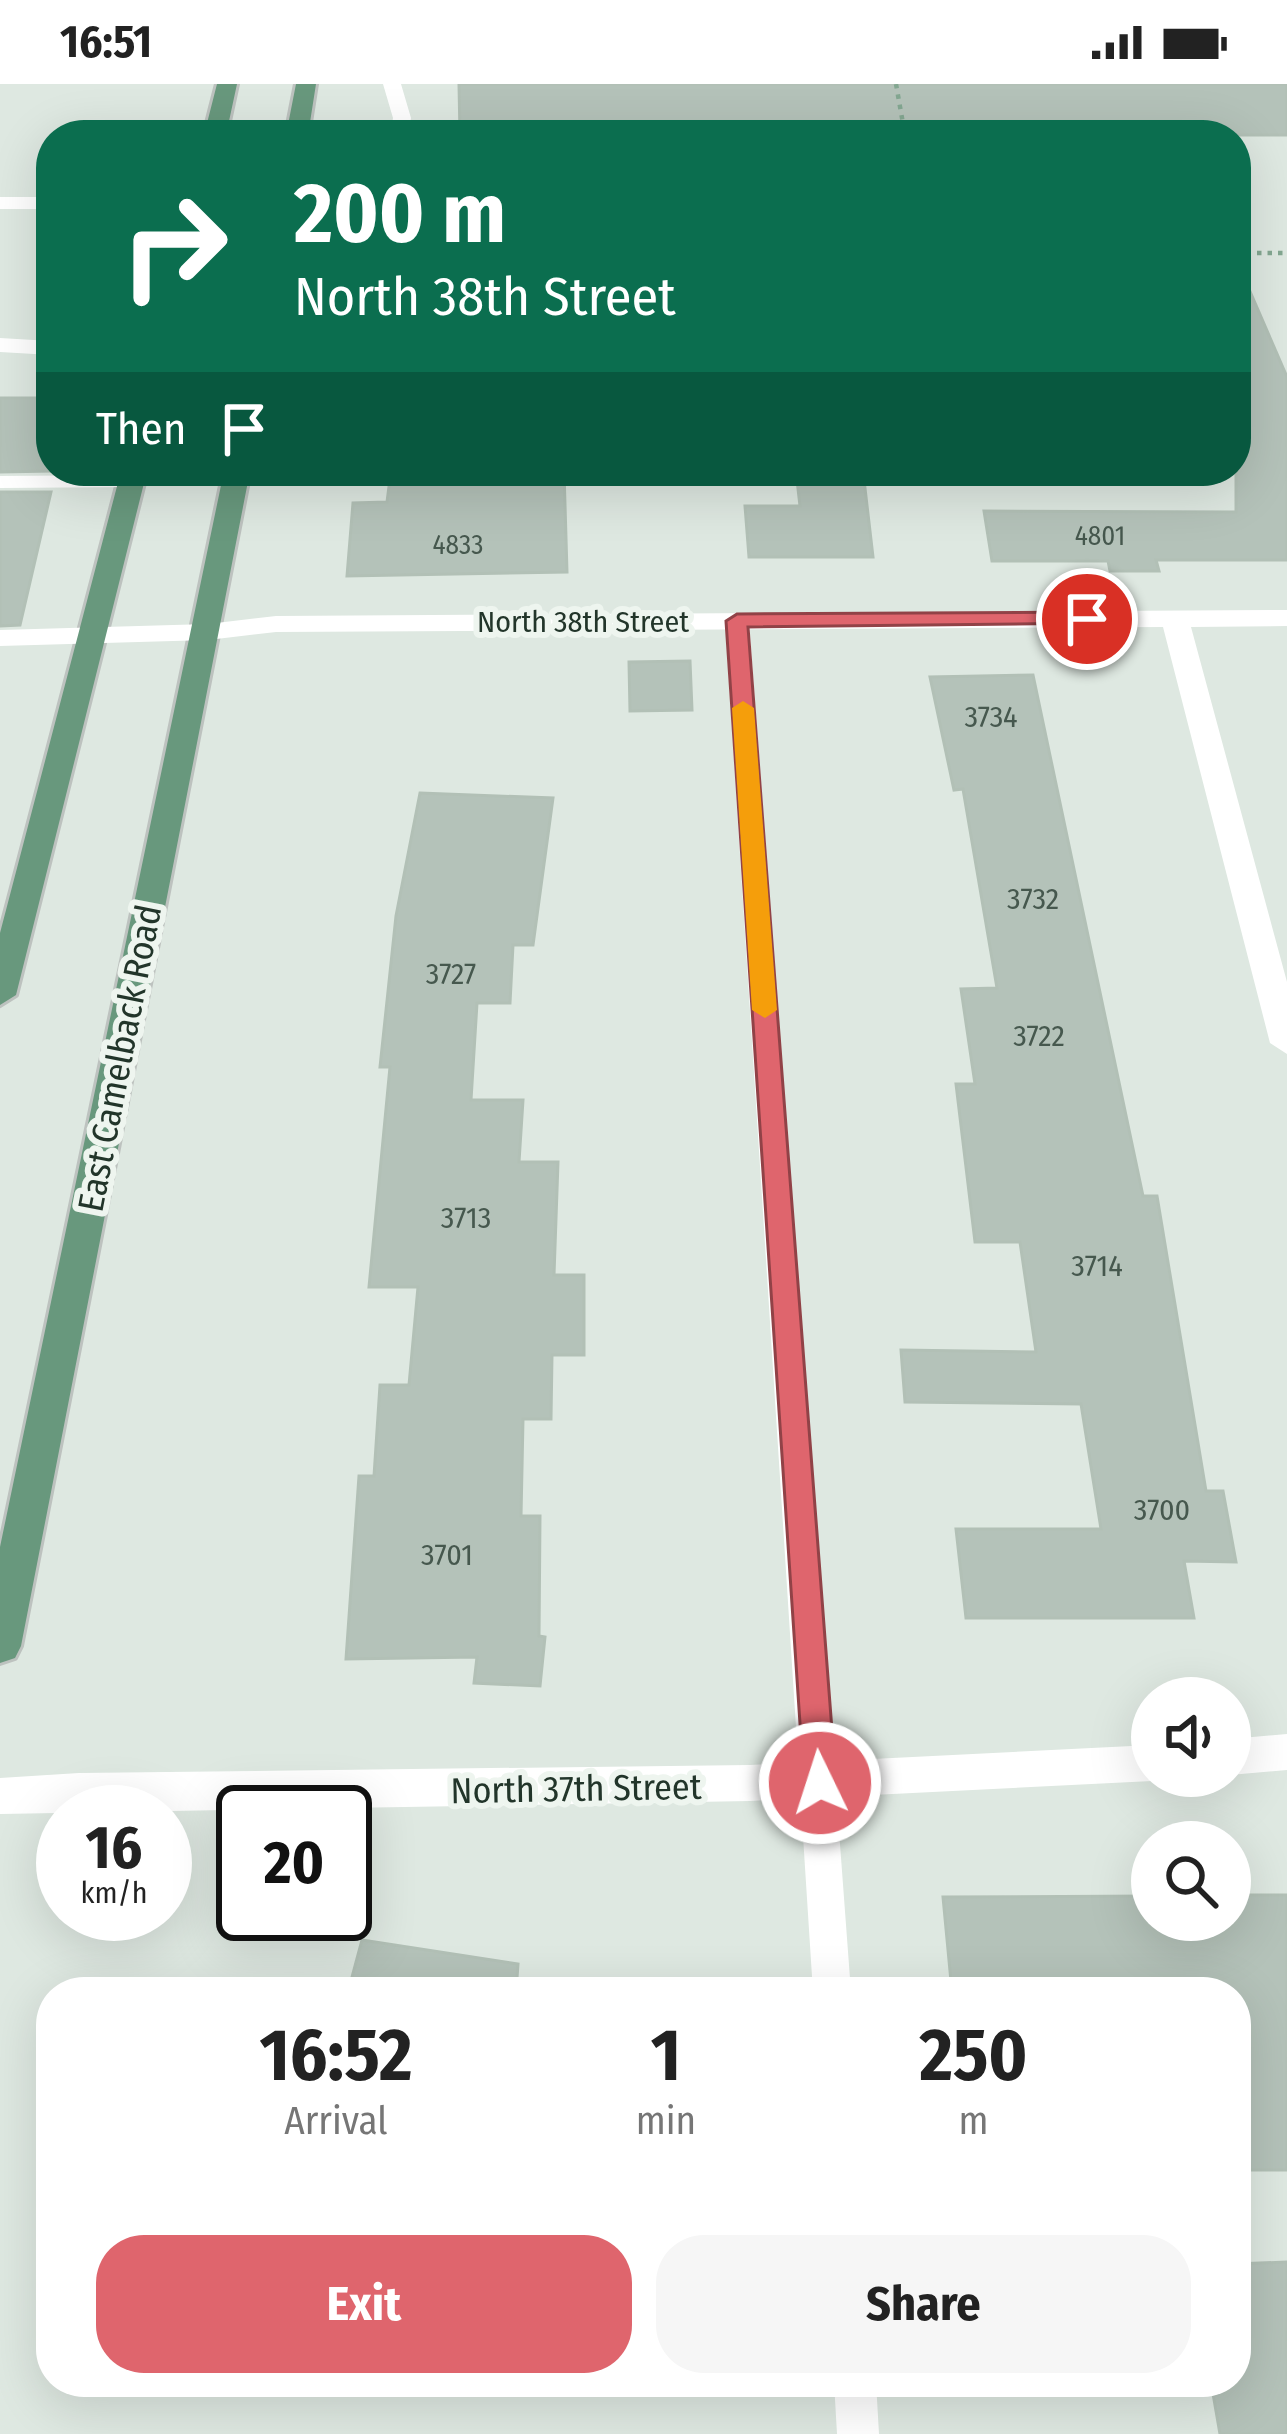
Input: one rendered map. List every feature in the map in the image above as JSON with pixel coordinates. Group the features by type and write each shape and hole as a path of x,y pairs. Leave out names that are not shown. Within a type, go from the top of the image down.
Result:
{"main road":[{"path":"218,120 226,84"},
{"path":"300,120 306,84"},
{"path":"0,995 96,636 131,486"},
{"name":"East Camelback Road","path":"0,1646 234,486"}],"street":[{"path":"0,345 36,347"},
{"path":"1174,618 1287,1043"},
{"name":"North 38th Street","path":"96,636 276,624 1287,618"},
{"path":"0,638 96,636"},
{"path":"1251,1755 1287,1752"},
{"name":"North 37th Street","path":"0,1796 820,1783 1131,1763"}],"lane":[{"path":"392,84 402,120"},
{"path":"0,203 36,203"},
{"path":"0,482 36,480"},
{"path":"737,621 831,1977"},
{"path":"856,2397 858,2434"}],"path":[{"path":"896,84 902,120"},
{"path":"1251,253 1287,253"}],"building":[{"path":"459,84 1287,84 1287,135 1251,135 1251,120 460,120"},
{"path":"1251,294 1287,377 1287,560 1156,560 1159,571 1110,571 1108,561 992,561 984,511 1236,512 1236,486 1251,486"},
{"path":"0,398 36,398 36,471 0,472"},
{"path":"389,486 564,486 567,572 347,576 353,503 387,502"},
{"path":"798,486 865,486 873,557 749,557 745,506 800,506"},
{"path":"0,492 51,492 20,625 0,626"},
{"path":"690,661 692,710 630,711 629,662"},
{"path":"1033,675 1143,1196 1157,1196 1206,1491 1223,1491 1236,1562 1184,1561 1194,1618 966,1618 956,1529 1101,1529 1081,1404 905,1402 901,1350 1036,1352 1020,1242 975,1242 956,1084 975,1084 961,989 997,988 963,789 954,790 930,677"},
{"path":"420,793 553,798 533,945 513,945 510,1003 477,1003 471,1100 523,1100 519,1162 558,1162 554,1275 584,1275 584,1355 552,1355 551,1419 523,1419 521,1516 540,1516 539,1636 545,1637 540,1686 474,1683 477,1657 346,1659 359,1476 374,1476 380,1385 409,1385 418,1287 369,1287 390,1067 380,1067 396,916"},
{"path":"1251,1895 1287,1895 1287,2170 1251,2170 1251,1977 951,1977 943,1897 1131,1896 1131,1941 1251,1941"},
{"path":"362,1941 368,1941 518,1964 517,1977 352,1977"},
{"path":"1287,2262 1287,2434 1220,2434 1214,2397 1251,2397 1251,2263"}],"slow traffic":[{"path":"743,708 765,1010"}],"route":[{"path":"820,1783 737,621 1087,619"}]}
